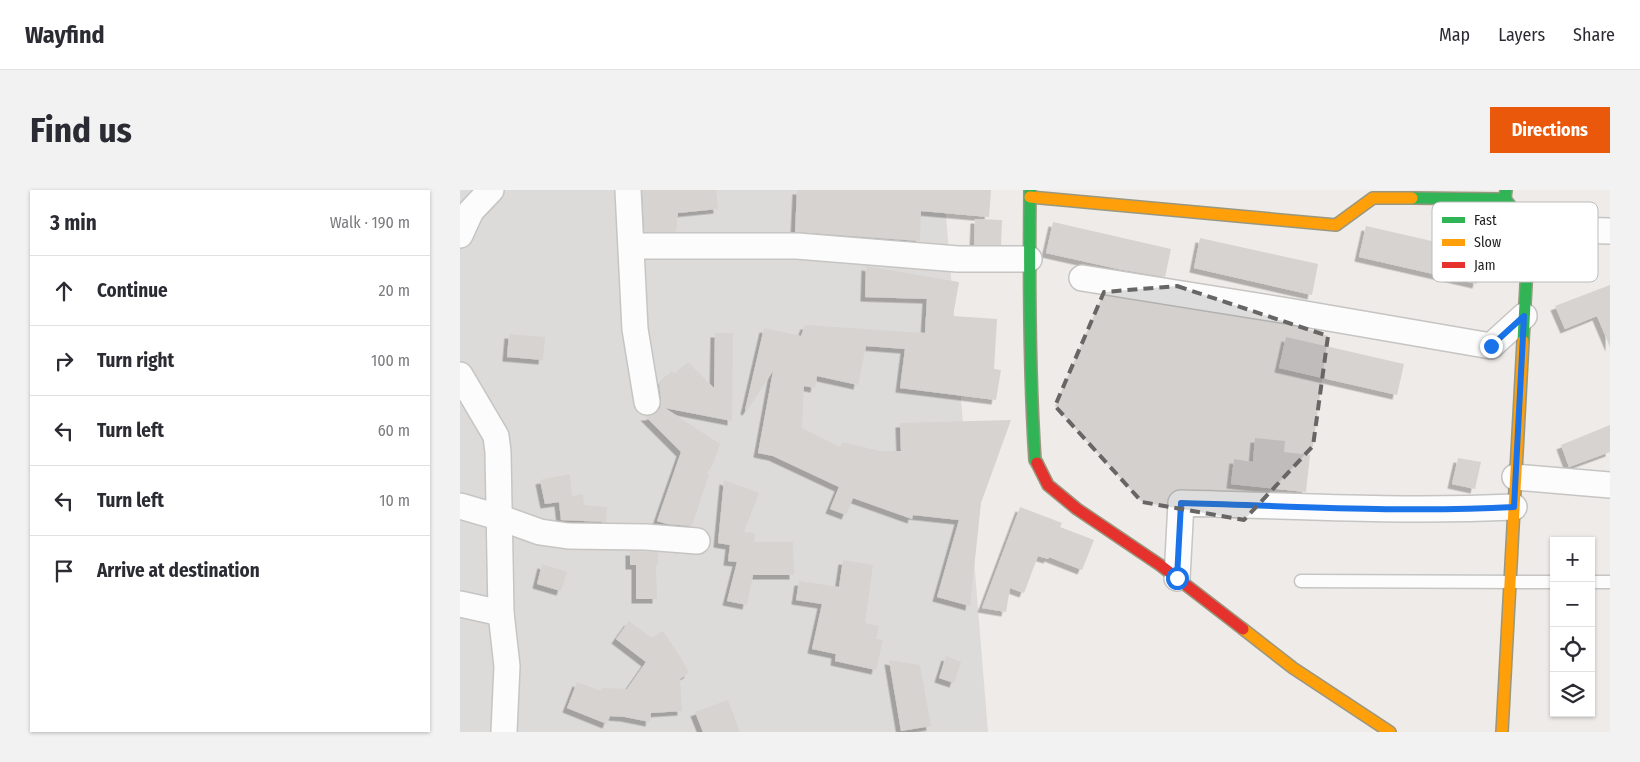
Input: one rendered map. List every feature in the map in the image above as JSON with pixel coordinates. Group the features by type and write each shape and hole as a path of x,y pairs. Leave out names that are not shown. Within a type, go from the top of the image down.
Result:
{"street":[{"path":"462,229 471,211 491,190"},
{"path":"628,190 636,329 647,402"},
{"path":"1390,732 1294,668 1160,565 1077,508 1048,485 1035,460 1032,416 1029,259 1030,194 1336,225 1373,198 1506,195"},
{"path":"632,246 797,246 958,259 1029,259"},
{"path":"1082,278 1491,346 1524,316"},
{"path":"1502,732 1526,282"},
{"path":"460,375 496,436 498,452 501,613 507,666 504,732"},
{"path":"1516,477 1610,485"},
{"path":"1177,578 1181,503 1479,509 1514,507"},
{"path":"460,506 540,532 568,536 646,537 696,541"},
{"path":"460,604 501,613"}],"lane":[{"path":"1301,580 1550,582"},
{"path":"1595,582 1610,582"}],"highlighted area":[{"path":"1177,286 1328,336 1313,446 1244,520 1142,502 1055,406 1104,292"}],"shaded area":[{"path":"460,190 944,190 988,732 460,732"}],"building":[{"path":"642,190 716,190 718,209 678,213 676,232 644,232"},
{"path":"797,190 991,190 989,217 921,211 920,241 795,232"},
{"path":"975,219 1002,220 1001,245 974,245"},
{"path":"1053,222 1171,249 1165,277 1046,253"},
{"path":"1366,226 1432,241 1432,274 1359,257"},
{"path":"1200,238 1318,264 1312,295 1194,268"},
{"path":"866,266 959,282 953,316 997,319 994,369 1001,370 996,400 900,388 905,349 866,346 858,385 817,376 815,388 804,386 802,428 840,447 842,442 880,451 901,451 900,423 1011,420 981,503 970,606 937,597 959,520 913,515 912,519 853,498 846,515 830,509 839,487 773,456 758,453 773,371 747,411 745,410 764,328 801,336 805,325 925,333 927,299 865,297"},
{"path":"1610,285 1610,347 1597,316 1565,329 1555,306"},
{"path":"715,333 733,333 732,421 665,408 720,444 713,464 707,473 709,474 692,526 667,524 657,521 681,452 645,416 656,413 660,408 659,384 672,371 675,374 688,362 714,388"},
{"path":"509,334 545,337 543,360 507,357"},
{"path":"1286,337 1404,364 1397,395 1279,368"},
{"path":"1610,425 1610,452 1569,467 1561,445"},
{"path":"1255,438 1285,441 1284,452 1310,455 1306,492 1231,484 1234,459 1253,462"},
{"path":"1458,458 1481,462 1475,489 1452,484"},
{"path":"570,474 572,496 583,494 584,505 607,507 606,522 561,520 559,502 545,504 540,480"},
{"path":"724,480 759,493 744,532 755,533 754,542 793,542 794,575 753,575 747,605 727,601 737,562 728,561 730,545 718,543"},
{"path":"1020,507 1062,523 1060,527 1094,540 1082,570 1049,557 1048,559 1038,556 1024,593 1010,588 1006,612 982,608"},
{"path":"630,551 658,552 658,565 656,565 657,599 636,599 636,565 630,565"},
{"path":"843,560 873,565 865,623 879,626 876,639 883,640 876,670 835,661 836,654 812,649 822,604 796,600 799,581 839,587"},
{"path":"542,564 567,572 561,591 537,584"},
{"path":"629,621 652,638 663,631 681,658 689,673 680,679 682,711 651,713 650,722 610,716 607,724 567,708 577,682 601,691 602,688 627,689 646,662 616,639"},
{"path":"946,656 961,662 954,683 939,678"},
{"path":"889,660 920,665 931,726 901,731"},
{"path":"728,700 740,732 703,732 695,712"}],"traffic: fast":[{"path":"1030,190 1031,359 1033,426 1035,460 1037,463"},
{"path":"1506,190 1505,199 1507,202"},
{"path":"1412,198 1505,199"},
{"path":"1523,341 1526,282"}],"traffic: slow":[{"path":"1030,197 1336,225 1373,198 1412,198"},
{"path":"1502,732 1523,341"},
{"path":"1243,629 1293,668 1390,732"}],"traffic: jam":[{"path":"1037,463 1048,485 1077,509 1160,565 1243,629"}],"route":[{"path":"1177,578 1181,503 1371,508 1479,509 1514,507 1524,316 1491,346"}]}
